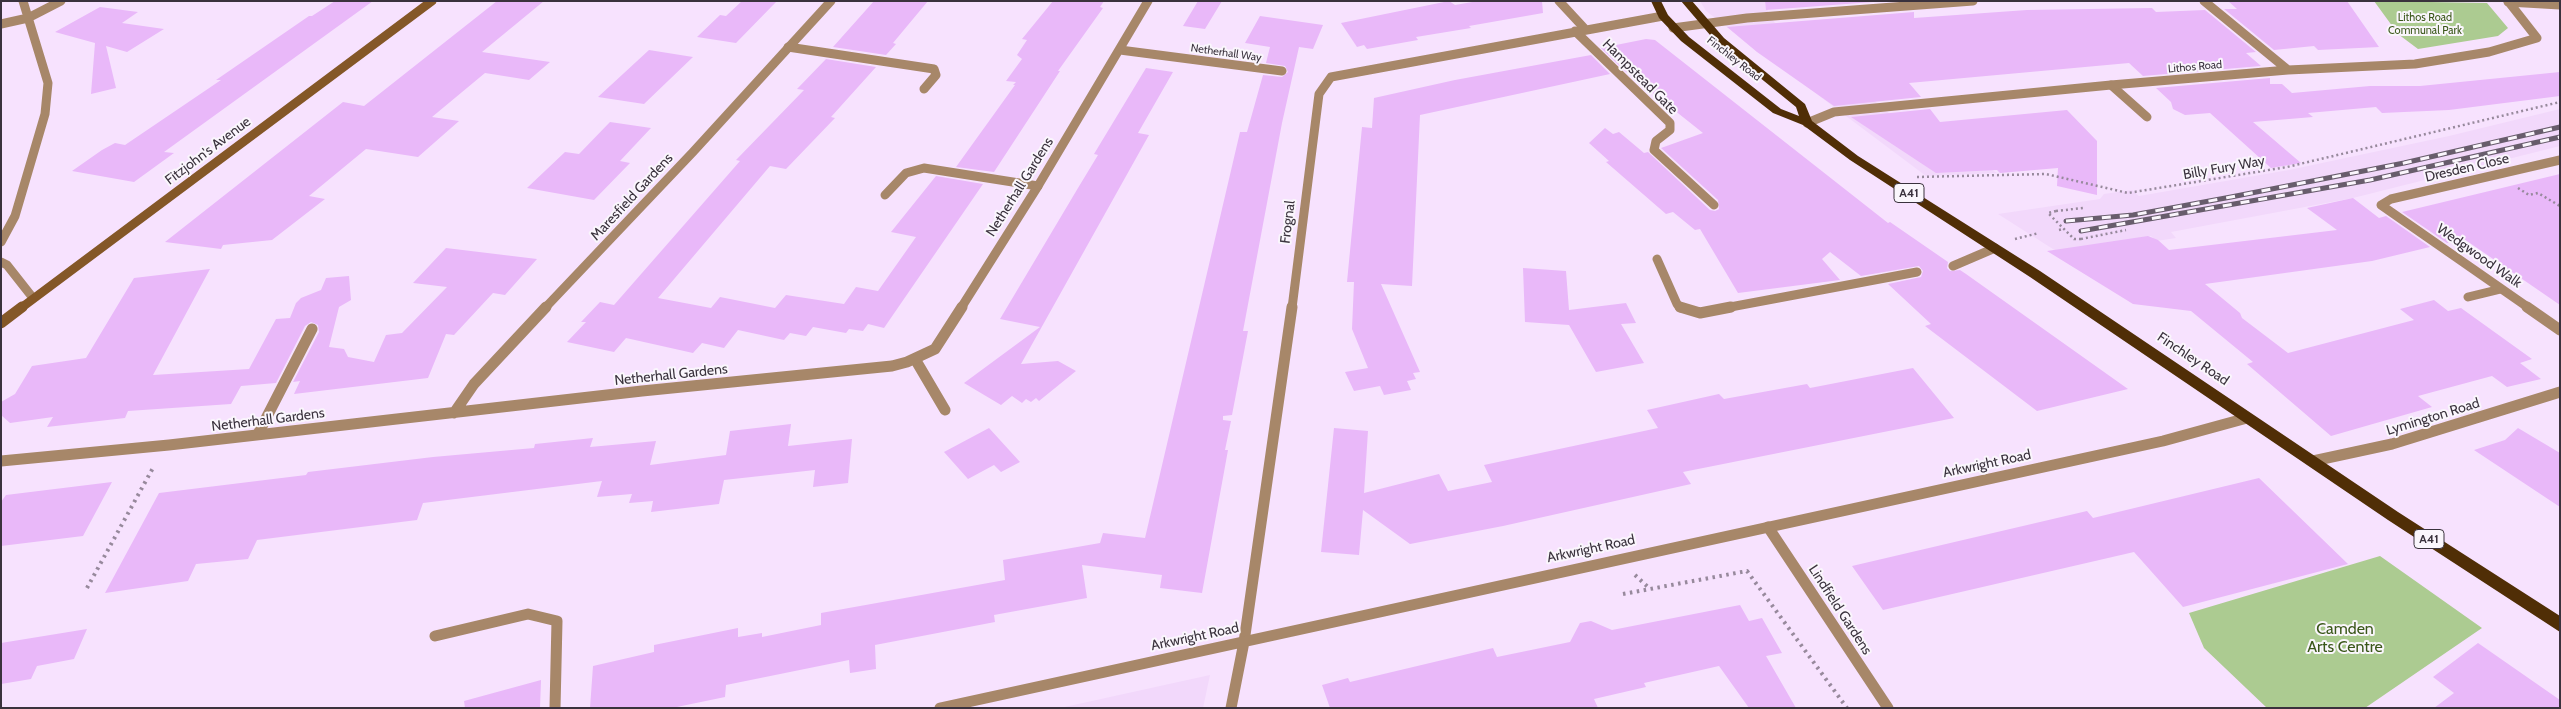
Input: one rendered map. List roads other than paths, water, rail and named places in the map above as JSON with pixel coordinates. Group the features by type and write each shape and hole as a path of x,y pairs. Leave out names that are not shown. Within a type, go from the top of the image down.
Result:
{"highway":[{"name":"Finchley Road","path":"1656,1 1663,16 1673,28 1718,68 1777,111 1807,123 1886,179 1995,248 2393,516 2560,625"},
{"name":"Finchley Road","path":"1686,1 1704,24 1720,40 1801,106 1807,123"}],"main road":[{"name":"Fitzjohn's Avenue","path":"1,323 432,1"}],"street":[{"path":"1,242 15,216 45,114 48,83 23,1"},
{"path":"1,24 28,18 61,1"},
{"name":"Maresfield Gardens","path":"454,412 474,384 680,166 831,1"},
{"name":"Netherhall Gardens","path":"1,461 169,445 454,412 892,366 916,358 935,349 938,345 1038,186 1148,1"},
{"path":"1559,1 1580,30"},
{"path":"1673,28 1747,18 1973,1"},
{"path":"2204,1 2288,70"},
{"path":"2508,2 2560,5"},
{"name":"Lithos Road","path":"1807,123 1834,112 2111,85 2288,70 2415,64 2489,52 2537,38 2508,2"},
{"name":"Frognal","path":"1231,708 1244,642 1284,369 1319,94 1323,86 1331,77 1339,74 1663,16"},
{"name":"Hampstead Gate","path":"1580,30 1670,123 1670,130 1656,141 1654,150 1714,205"},
{"path":"788,47 934,69 936,75 924,89"},
{"name":"Netherhall Way","path":"1120,50 1282,71"},
{"path":"2111,85 2147,117"},
{"name":"Dresden Close","path":"2382,205 2391,199 2560,160"},
{"path":"885,195 906,173 924,168 1038,186"},
{"name":"Wedgwood Walk","path":"2382,205 2560,330"},
{"path":"1953,266 1995,248"},
{"path":"1657,259 1677,304 1682,308 1700,313 1917,272"},
{"path":"1,262 8,265 33,298"},
{"path":"2468,297 2501,288"},
{"path":"258,434 312,329"},
{"path":"916,358 945,410"},
{"name":"Lymington Road","path":"2313,461 2377,449 2560,392"},
{"name":"Arkwright Road","path":"940,708 2163,440 2248,418"},
{"name":"Lindfield Gardens","path":"1768,527 1888,708"},
{"path":"435,636 528,614 557,621 555,708"}],"railway":[{"path":"2066,221 2133,215 2231,197 2404,163 2560,127"},
{"path":"2081,231 2370,180 2560,137"}],"park label":[{"name":"Lithos Road Communal Park","path":"2425,24"},
{"name":"Camden Arts Centre","path":"2345,638"}]}
